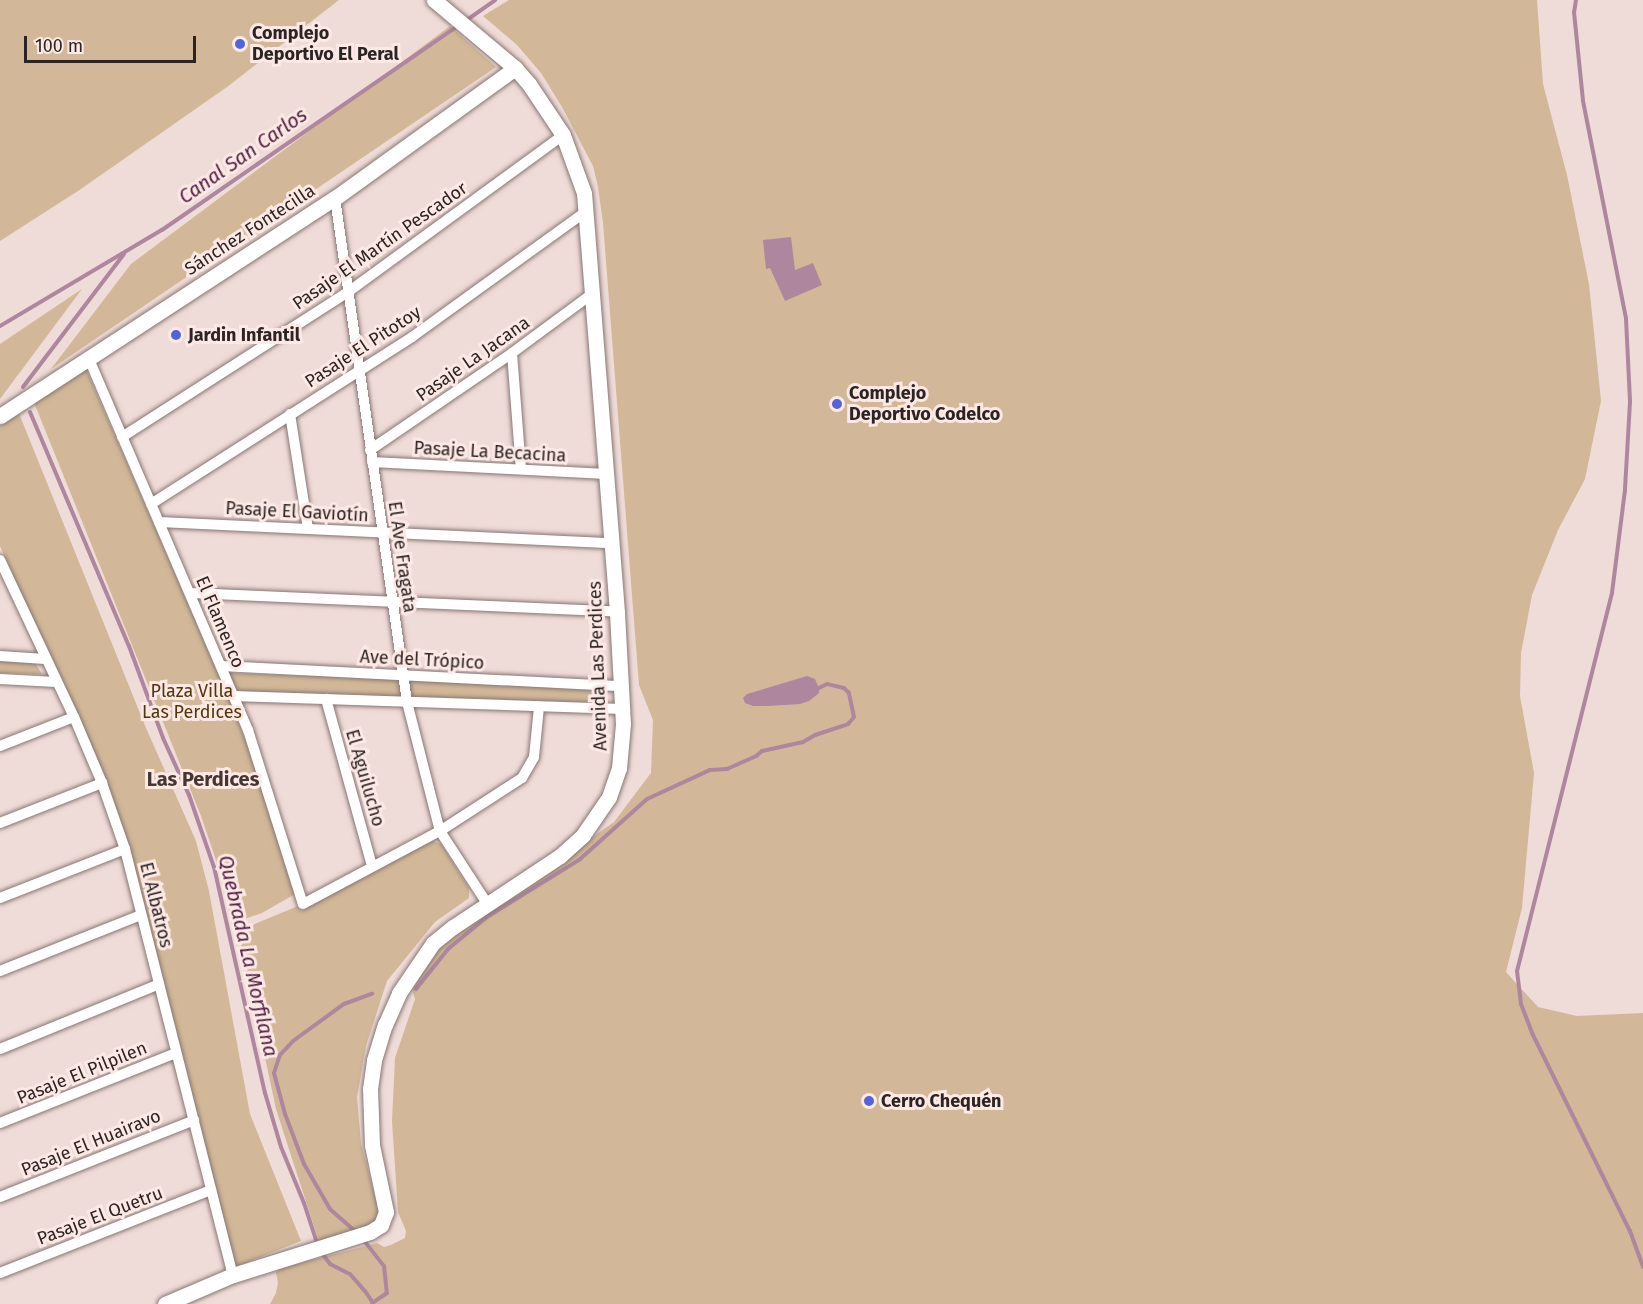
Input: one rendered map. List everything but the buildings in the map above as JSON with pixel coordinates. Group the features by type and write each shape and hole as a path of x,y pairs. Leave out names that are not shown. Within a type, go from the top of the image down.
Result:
{"street":[{"name":"Avenida Las Perdices","path":"165,1304 233,1275 375,1230 385,1217 372,1145 370,1089 374,1060 385,1024 399,993 433,943 566,851 597,817 609,797 619,768 623,739 622,686 588,210 580,177 563,135 542,100 515,69 466,30 434,0"},
{"name":"Sánchez Fontecilla","path":"0,416 335,198 515,69"},
{"name":"Pasaje El Martín Pescador","path":"122,437 348,292 563,135"},
{"name":"El Ave Fragata","path":"335,198 401,675 440,831 488,905"},
{"name":"Pasaje El Pitotoy","path":"151,504 425,328 588,210"},
{"name":"Pasaje La Jacana","path":"370,450 512,353 593,293"},
{"path":"512,353 521,470"},
{"name":"El Flamenco","path":"89,359 233,696 258,761 303,904 372,867"},
{"path":"290,414 308,529"},
{"name":"Pasaje La Becacina","path":"372,462 607,474"},
{"name":"Pasaje El Gaviotín","path":"159,522 612,543"},
{"name":"El Albatros","path":"0,560 74,717 102,783 125,849 233,1275"},
{"path":"190,593 617,612"},
{"path":"0,656 45,659"},
{"name":"Ave del Trópico","path":"221,666 622,686"},
{"path":"0,679 56,682"},
{"path":"233,696 623,709"},
{"name":"El Aguilucho","path":"326,699 372,867"},
{"path":"372,867 440,831 522,778 534,757 539,707"},
{"path":"0,746 74,717"},
{"path":"0,823 102,783"},
{"path":"0,898 125,849"},
{"path":"0,971 141,915"},
{"path":"0,1049 159,984"},
{"name":"Pasaje El Pilpilen","path":"0,1123 176,1053"},
{"name":"Pasaje El Huairavo","path":"0,1197 194,1120"},
{"name":"Pasaje El Quetru","path":"0,1273 212,1190"}],"green space":[{"path":"0,0 339,0 227,87 78,191 0,241"},
{"path":"509,0 1537,0 1543,84 1567,175 1589,284 1601,401 1585,479 1558,530 1532,595 1521,653 1520,696 1534,773 1522,908 1506,972 1538,1007 1577,1016 1643,1013 1643,1304 270,1304 276,1293 278,1269 377,1243 384,1247 405,1238 406,1231 398,1212 392,1121 395,1058 415,999 409,979 440,945 614,822 651,773 653,720 639,685 603,223 598,187 593,166 541,73 517,45 483,16"},
{"path":"450,26 496,67 51,369 131,264"},
{"path":"82,289 0,399 0,344"},
{"name":"Plaza Villa Las Perdices","path":"85,367 225,688 250,752 295,894 262,913 232,923 220,872 201,816 35,405 35,400"},
{"name":"Plaza Villa Las Perdices","path":"18,411 146,728 196,841 209,891 250,1114 301,1241 235,1267 134,865 112,798 0,546 0,422"},
{"path":"0,659 34,661 42,674 0,673"},
{"path":"225,673 605,686 604,708 224,695"},
{"path":"428,839 441,844 469,888 469,898 435,922 387,981 366,1046 357,1097 361,1143 378,1208 377,1221 370,1227 319,1242 276,1109 238,931 303,904"}],"shaded area":[{"path":"791,237 795,270 813,263 822,285 785,301 770,268 766,269 763,240"},
{"path":"807,676 815,679 819,688 819,693 809,701 800,704 753,706 745,703 743,698 747,694"}],"waterway":[{"name":"Canal San Carlos","path":"464,22 495,0"},
{"path":"1576,0 1574,12 1583,101 1626,319 1630,402 1625,490 1612,593 1517,971 1521,1004 1532,1033 1630,1231 1643,1267"},
{"name":"Canal San Carlos","path":"0,326 162,230 458,26"},
{"name":"Quebrada La Morfilana","path":"23,387 124,254"},
{"name":"Quebrada La Morfilana","path":"30,412 129,646 163,738 189,795 214,867 265,1093 281,1147 304,1203 317,1243"},
{"path":"416,989 448,949 487,917 579,860 647,799 710,770 727,769 762,751 803,742 815,735 848,724 854,717 849,693 844,688 827,684 819,688"},
{"path":"355,1231 330,1209 304,1164 285,1114 274,1073 280,1055 293,1041 344,1004 372,994"},
{"path":"362,1238 384,1266 387,1293 372,1303"},
{"name":"Quebrada La Morfilana","path":"324,1256 330,1264 350,1274 373,1303"}],"place":[{"name":"Complejo Deportivo El Peral","path":"240,44"},
{"name":"Jardin Infantil","path":"176,335"},
{"name":"Complejo Deportivo Codelco","path":"837,404"},
{"name":"Cerro Chequén","path":"869,1101"}],"district":[{"name":"Las Perdices","path":"203,779"}]}
